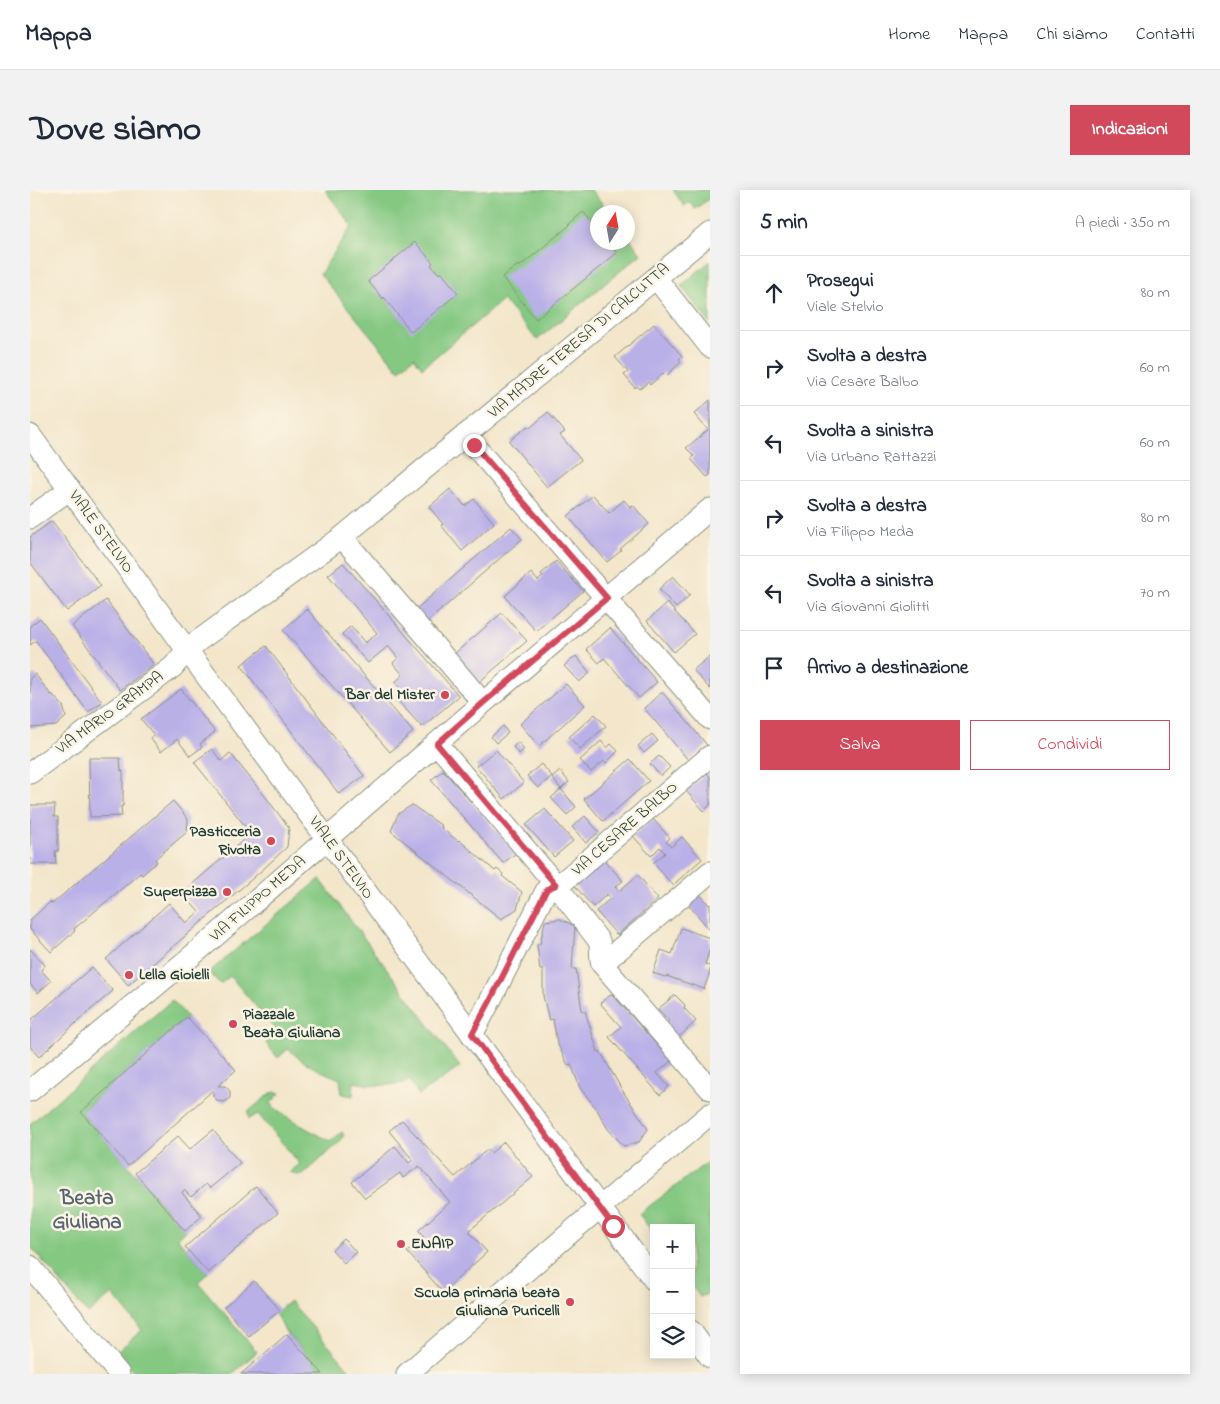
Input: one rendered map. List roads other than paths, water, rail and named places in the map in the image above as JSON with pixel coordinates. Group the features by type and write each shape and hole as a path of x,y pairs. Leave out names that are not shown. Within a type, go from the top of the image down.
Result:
{"street":[{"name":"VIA MADRE TERESA DI CALCUTTA","path":"187,650 342,537 710,233"},
{"path":"656,278 710,347"},
{"name":"VIALE STELVIO","path":"30,434 326,839 650,1275"},
{"path":"465,435 710,719"},
{"path":"30,518 70,489"},
{"name":"VIA FILIPPO MEDA","path":"30,1090 212,939 483,703 710,509"},
{"path":"342,537 483,703"},
{"name":"VIA MARIO GRAMPA","path":"30,773 173,667 187,650"},
{"path":"437,744 556,885 599,941 602,949 600,958 602,964 710,1089"},
{"name":"VIA CESARE BALBO","path":"472,1034 547,889 565,880 710,756"},
{"path":"602,964 710,872"},
{"path":"407,1374 710,1114"},
{"path":"30,1266 119,1374"},
{"path":"695,1336 710,1357"}],"place":[{"name":"Bar del Mister","path":"445,695"},
{"name":"Pasticceria Rivolta","path":"271,841"},
{"name":"Superpizza","path":"227,892"},
{"name":"Lella Gioielli","path":"129,975"},
{"name":"Piazzale Beata Giuliana","path":"233,1024"},
{"name":"ENAIP","path":"401,1244"},
{"name":"Scuola primaria beata Giuliana Puricelli","path":"570,1302"}],"district":[{"name":"Beata Giuliana","path":"87,1211"}]}
